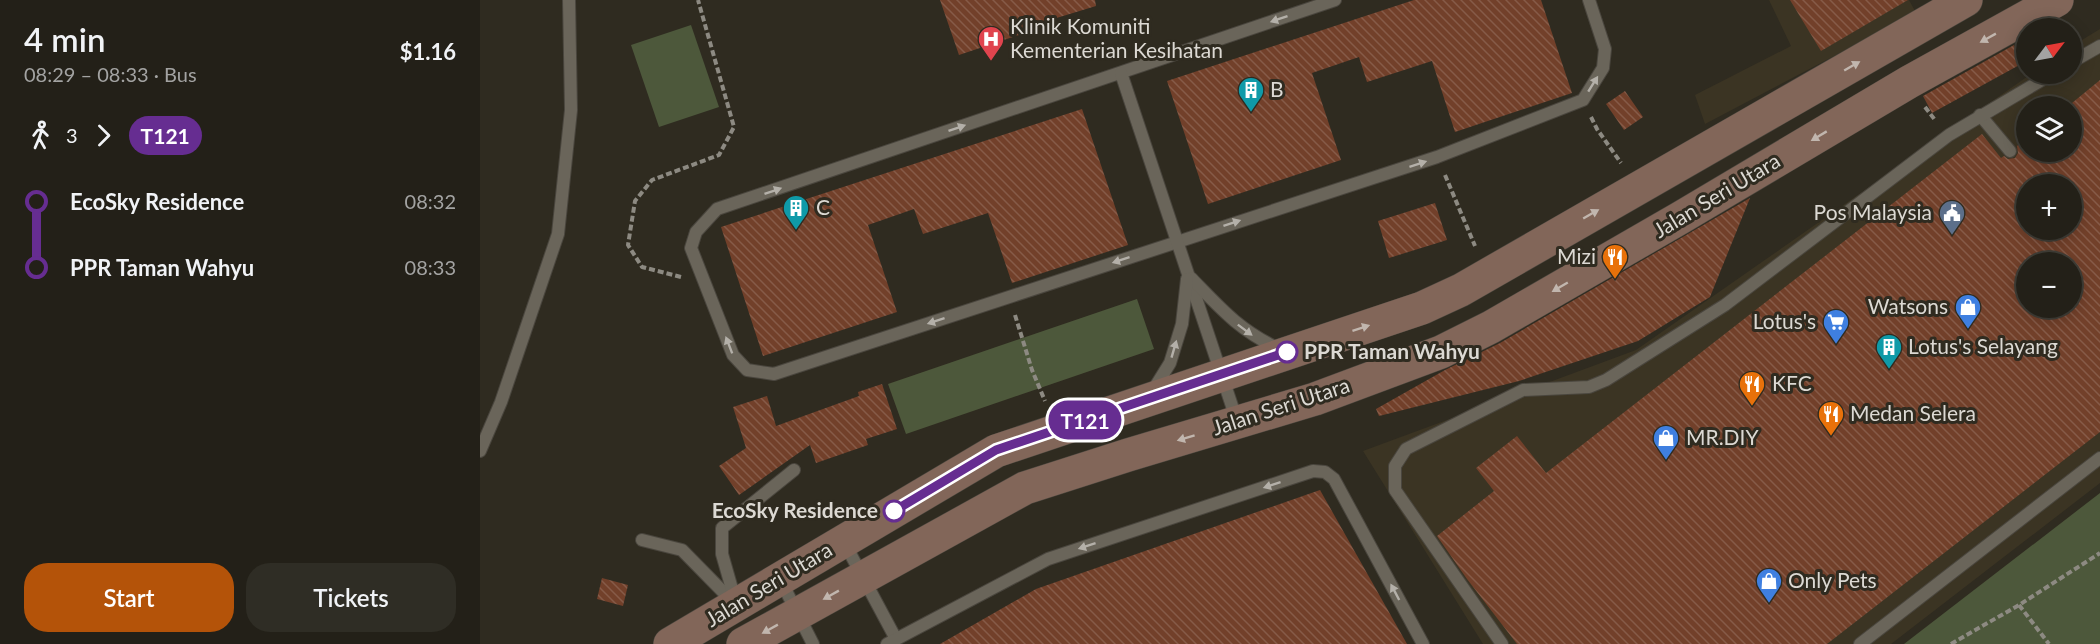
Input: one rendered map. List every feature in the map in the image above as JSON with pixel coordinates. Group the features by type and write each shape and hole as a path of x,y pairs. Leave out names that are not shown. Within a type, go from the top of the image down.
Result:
{"street":[{"name":"Jalan Seri Utara","path":"670,644 996,450 1422,308 1461,290 1966,0"},
{"name":"Jalan Seri Utara","path":"743,644 1025,488 1315,399 1441,352 1491,327 1909,82 2057,0"}],"lane":[{"path":"480,452 501,402 558,234 571,110 569,0"},
{"path":"1335,0 717,209 696,231 691,248 733,355 747,370 774,374 1437,158 1583,100 1603,68 1605,49 1589,0"},
{"path":"2082,56 2100,46"},
{"path":"1121,73 1237,422"},
{"path":"1502,644 1395,490 1395,466 1406,449 1523,390 1589,387 1606,380 1725,305 1949,135 2034,84"},
{"path":"1980,115 2010,152"},
{"path":"1188,275 1231,320 1255,337 1287,352"},
{"path":"1146,400 1170,363 1182,324 1188,275"},
{"path":"1860,644 2100,458"},
{"path":"736,605 722,554 722,528 794,470"},
{"path":"843,541 863,577 892,641 1048,559 1313,471 1325,472 1334,479 1422,644"},
{"path":"642,540 682,550 736,605"},
{"path":"780,578 813,644"}],"path":[{"path":"698,0 734,127 719,155 652,180 634,201 628,245 642,267 705,284"},
{"path":"1597,129 1622,164"},
{"path":"1437,158 1476,246"},
{"path":"1009,297 1032,370 1057,430"},
{"path":"1951,644 2019,605 2100,553"},
{"path":"2019,605 2049,644"}],"shaded area":[{"path":"1769,0 1909,0 1916,13 1705,124 1695,95 1791,46"},
{"name":"Lotus's Selayang","path":"2100,29 2100,483 1891,644 1483,644 1363,451 1636,350 2017,84 2082,84 2082,40"}],"green space":[{"path":"691,25 719,107 659,127 631,45"},
{"path":"1137,299 1154,349 906,434 888,384"},
{"path":"2100,493 2100,644 1904,644"}],"building":[{"path":"940,0 1095,0 1096,6 1017,30 1019,35 959,55"},
{"name":"B","path":"1414,0 1541,0 1572,93 1455,132 1432,61 1367,82 1359,57 1312,73 1341,160 1208,204 1167,81"},
{"path":"1790,0 1908,0 1821,51"},
{"path":"2014,45 2016,67 1932,113 1923,96"},
{"name":"Lotus's Selayang","path":"2100,80 2100,432 1827,644 1517,644 1437,536 1494,491 1476,468 1517,436 1546,473 1982,134 2001,158 2004,156 2008,159 2016,156 2016,162 2082,162 2081,96"},
{"path":"1625,91 1643,117 1624,130 1606,104"},
{"name":"C","path":"1082,109 1128,245 1012,283 988,213 923,234 914,209 868,225 897,312 763,356 721,227"},
{"path":"1750,198 1710,297 1638,341 1519,381 1379,416 1376,409 1445,370 1500,343"},
{"path":"1435,203 1447,240 1389,258 1378,221"},
{"path":"882,384 897,429 866,439 868,445 816,463 810,445 739,495 719,466 746,448 733,407 767,396 776,426 859,396 858,392"},
{"path":"1320,490 1407,644 940,644 1036,589"},
{"path":"602,578 628,585 623,606 597,599"}],"bus line":[{"name":"T121","path":"894,511 996,450 1287,352"}],"place":[{"name":"Klinik Komuniti Kementerian Kesihatan","path":"991,62"},
{"name":"B","path":"1251,113"},
{"name":"C","path":"796,231"},
{"name":"Pos Malaysia","path":"1952,236"},
{"name":"Mizi","path":"1615,280"},
{"name":"Watsons","path":"1968,330"},
{"name":"Lotus's","path":"1836,345"},
{"name":"PPR Taman Wahyu","path":"1287,352"},
{"name":"Lotus's Selayang","path":"1889,370"},
{"name":"KFC","path":"1752,407"},
{"name":"Medan Selera","path":"1831,437"},
{"name":"MR.DIY","path":"1666,461"},
{"name":"EcoSky Residence","path":"894,511"},
{"name":"Only Pets","path":"1769,604"}]}
